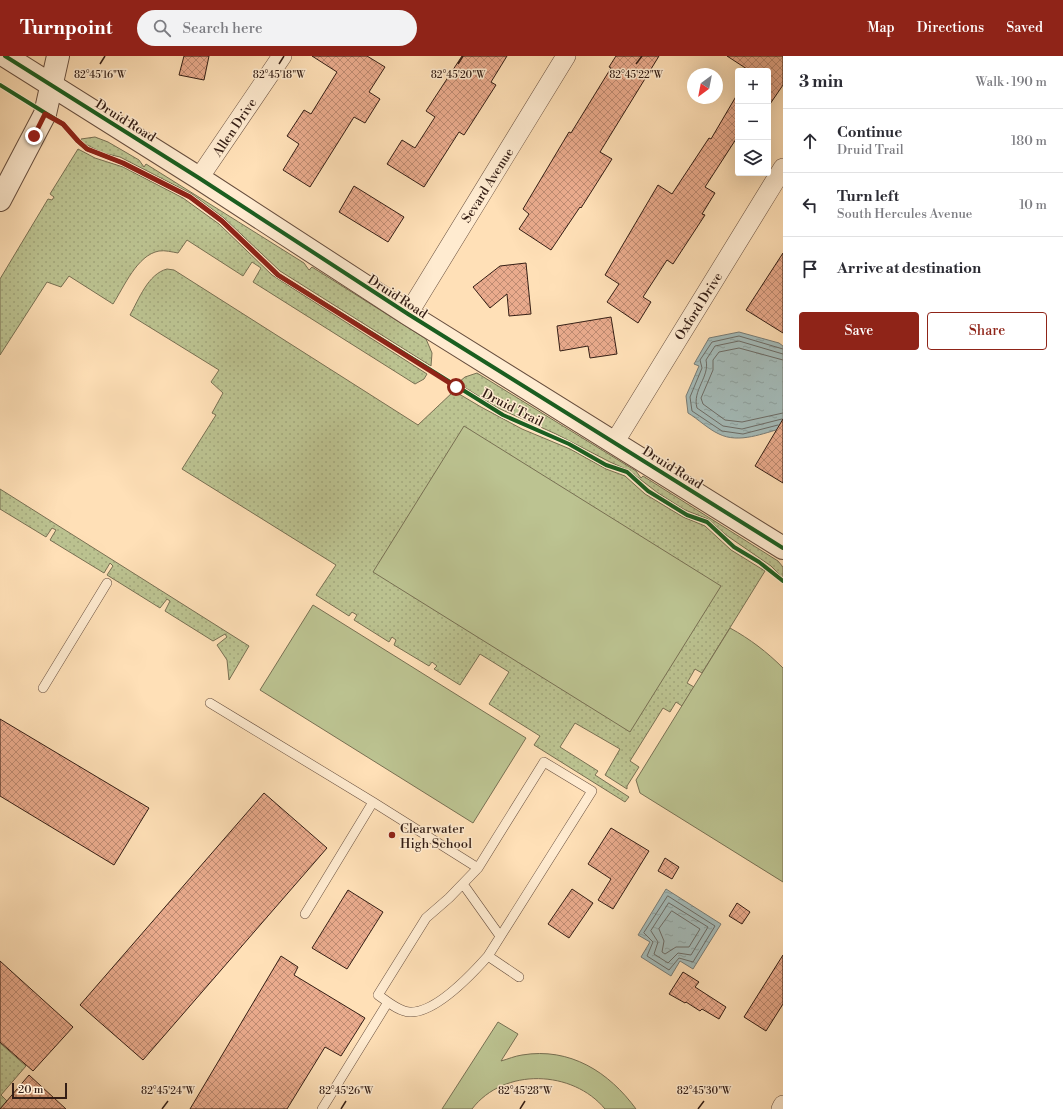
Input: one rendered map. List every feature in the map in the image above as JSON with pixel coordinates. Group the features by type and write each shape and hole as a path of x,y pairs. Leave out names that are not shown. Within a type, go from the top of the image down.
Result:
{"street":[{"name":"Druid Road","path":"5,56 199,178 408,314 783,548"},
{"path":"0,200 45,114 58,56"},
{"name":"Allen Drive","path":"199,178 282,56"},
{"name":"Sevard Avenue","path":"408,314 566,56"},
{"name":"Oxford Drive","path":"614,443 783,168"},
{"path":"781,1109 783,1105"}],"lane":[{"path":"44,688 107,583"},
{"path":"210,703 478,868"},
{"path":"544,762 592,791 488,956 467,980 442,999 420,1010 410,1013 395,1007 378,995 426,918 463,884 478,868 544,762"},
{"path":"305,914 373,802"},
{"path":"463,884 500,936"},
{"path":"488,956 519,977"},
{"path":"322,1109 388,1002"}],"green space":[{"path":"95,137 108,142 139,160 144,167 146,164 304,263 309,270 312,267 426,339 432,353 431,366 280,271 224,218 192,194 120,157 103,153 81,142 81,139"},
{"path":"78,149 95,158 123,167 183,198 219,224 272,275 427,374 424,379 415,384 253,282 261,268 252,262 243,276 187,240 178,253 159,251 144,259 132,273 113,304 69,276 61,287 47,282 0,355 0,279 48,199 52,200 54,197 50,194"},
{"path":"167,269 174,270 418,425 454,391 522,429 570,449 606,469 625,476 645,494 683,517 705,526 731,550 765,571 702,673 695,669 687,683 694,687 682,706 676,702 670,712 663,708 630,761 639,767 627,786 627,789 605,775 620,749 575,723 560,747 598,771 595,775 629,797 625,802 534,745 540,736 489,704 509,672 480,654 460,685 434,669 437,666 432,662 429,666 394,645 396,640 392,637 389,642 354,620 357,615 352,612 349,616 316,595 336,565 182,469 216,415 212,413 223,393 211,382 219,370 130,315 149,282 154,276"},
{"path":"477,373 636,471 641,478 643,476 778,561 783,567 783,578 771,566 726,535 708,519 685,510 658,493 628,470 556,434 498,408 459,384 459,382 465,377"},
{"path":"464,426 721,586 630,732 373,572"},
{"path":"0,489 249,646 229,680 227,660 217,645 227,637 225,634 213,641 165,611 170,601 167,599 160,608 107,575 113,566 110,563 104,573 50,540 56,530 52,528 46,537 0,509"},
{"path":"313,605 526,738 473,823 260,690"},
{"path":"730,628 758,646 783,668 783,882 640,793 636,780"},
{"path":"498,1022 518,1034 501,1061 519,1055 540,1054 556,1055 572,1059 587,1065 614,1084 636,1109 605,1109 591,1096 575,1087 557,1081 538,1079 520,1080 502,1086 486,1095 472,1109 442,1109"},
{"path":"0,1043 26,1066 1,1095 7,1101 0,1109"}],"water":[{"path":"739,332 779,343 783,346 783,428 751,437 735,438 727,437 715,432 688,413 686,396 699,366 694,364 709,338"},
{"path":"666,889 721,924 693,969 680,961 671,976 641,957 650,942 638,935"}],"building":[{"path":"184,56 209,56 204,80 179,75"},
{"path":"312,56 367,56 385,67 369,92 380,99 365,123 354,117 310,187 283,170 299,144 287,136 304,110 311,114 337,72"},
{"path":"462,56 507,56 491,82 496,85 464,135 459,132 424,187 387,164 402,140 415,148 435,117 426,111"},
{"path":"616,56 659,56 600,152 612,159 581,208 580,207 551,250 519,229 529,214 523,209 569,132 571,133 611,68 609,67"},
{"path":"727,56 783,56 783,85 771,103 771,68 745,68"},
{"path":"735,98 735,141 705,187 715,193 702,214 705,215 673,264 667,260 643,297 651,302 638,323 607,302 619,284 605,275 658,185 672,194 709,138 711,139"},
{"path":"354,186 404,217 388,242 339,212"},
{"path":"783,253 783,333 746,310"},
{"path":"526,263 531,314 509,316 507,294 490,308 473,287 500,266"},
{"path":"611,317 617,354 590,358 588,346 560,351 557,326"},
{"path":"783,419 783,483 755,466"},
{"path":"0,719 149,808 114,865 0,796"},
{"path":"264,793 327,848 143,1060 80,1005"},
{"path":"611,828 649,851 613,909 598,900 611,879 588,864"},
{"path":"665,858 679,867 672,879 658,871"},
{"path":"572,889 593,903 569,938 548,924"},
{"path":"348,890 383,912 347,969 312,948"},
{"path":"737,903 750,912 742,924 729,916"},
{"path":"783,955 783,1004 766,1031 744,1017"},
{"path":"281,956 298,967 294,975 365,1018 341,1056 325,1047 287,1109 190,1109"},
{"path":"0,961 73,1027 33,1071 0,1042"},
{"path":"683,972 699,982 695,987 726,1007 719,1019 702,1009 700,1011 669,994"},
{"path":"29,1075 66,1109 0,1109"}],"cycle path":[{"path":"5,56 199,178 408,314 783,548"},
{"name":"Druid Trail","path":"0,85 63,124 87,149 123,163 190,197 222,221 278,275 503,415 569,444 606,465 627,472 648,491 687,515 707,522 734,547 759,562 783,581"}],"place":[{"name":"Clearwater High School","path":"392,835"}],"route":[{"path":"34,136 45,114 63,124 87,149 143,172 190,197 222,221 259,259 278,275 456,387"}]}
